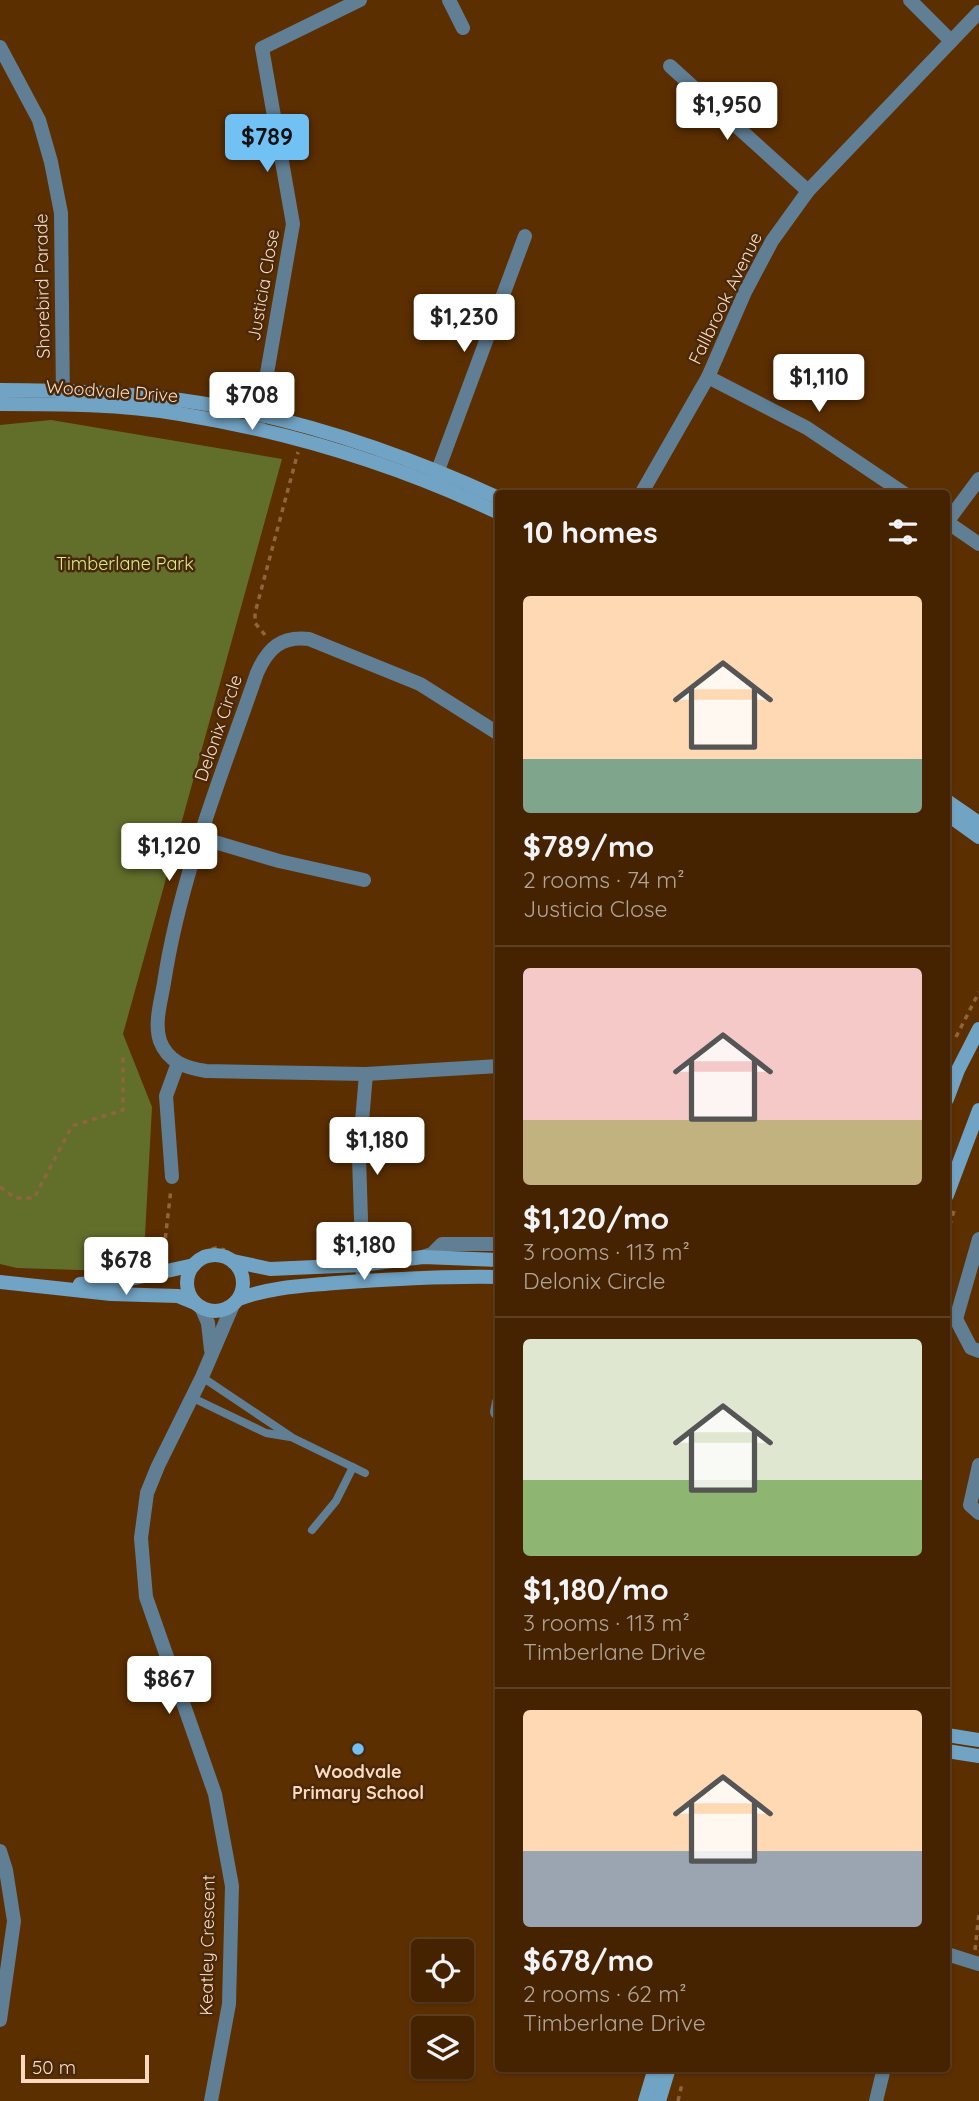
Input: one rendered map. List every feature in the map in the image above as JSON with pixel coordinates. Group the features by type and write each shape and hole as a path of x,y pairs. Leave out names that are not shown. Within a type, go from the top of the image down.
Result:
{"street":[{"name":"Justicia Close","path":"258,423 293,224 262,48 360,0"},
{"path":"449,0 463,28"},
{"path":"910,0 951,41"},
{"name":"Fallbrook Avenue","path":"643,490 708,377 745,292 772,241 808,191 979,12"},
{"name":"Shorebird Parade","path":"1,51 39,120 61,213 63,397"},
{"path":"670,66 808,191"},
{"path":"436,476 525,236"},
{"path":"708,377 807,428 899,490"},
{"name":"Woodvale Drive","path":"0,390 258,423 295,438 436,476 495,497"},
{"name":"Woodvale Drive","path":"0,404 63,397"},
{"name":"Woodvale Drive","path":"436,476 495,511"},
{"path":"950,518 979,479"},
{"path":"950,524 979,544"},
{"path":"275,644 297,638 309,639 387,669 420,684 495,731"},
{"name":"Delonix Circle","path":"178,1063 164,1049 160,1040 159,1011 173,929 257,673 275,644"},
{"path":"950,803 979,823"},
{"path":"950,816 979,837"},
{"path":"201,838 279,861 363,880"},
{"path":"950,1093 977,1036"},
{"path":"172,1177 166,1096 178,1063 186,1068 206,1071 366,1074 495,1066"},
{"path":"363,1281 359,1157 366,1074"},
{"path":"950,1187 979,1110"},
{"path":"979,1239 956,1319 971,1348 979,1351"},
{"path":"423,1257 432,1254 442,1244 495,1244"},
{"path":"51,1286 126,1280 208,1256 230,1256 270,1269 361,1265 423,1257 495,1260"},
{"path":"230,1256 242,1275 243,1291 235,1303"},
{"path":"195,1260 189,1272 187,1288 198,1306"},
{"path":"0,1282 111,1294 178,1296 217,1312 259,1291 417,1277 495,1277"},
{"name":"Keatley Crescent","path":"211,2101 229,2004 232,1886 215,1794 146,1597 141,1538 147,1493 235,1303"},
{"name":"Keatley Crescent","path":"198,1306 208,1323 211,1355"},
{"path":"979,1465 970,1505 979,1513"},
{"path":"950,1735 979,1740"},
{"path":"950,1751 979,1756"},
{"path":"0,1851 6,1870 14,1921 0,2020"},
{"path":"950,1955 976,1962"},
{"path":"650,2101 654,2072"},
{"path":"650,2101 667,2072"},
{"path":"876,2101 883,2072"}],"lane":[{"path":"202,1377 293,1438 365,1473"},
{"path":"193,1398 266,1433 293,1438"},
{"path":"312,1530 336,1501 353,1467"}],"path":[{"path":"275,644 255,622 255,613 299,450"},
{"path":"0,1187 15,1198 34,1198 72,1126 122,1110 123,1054"},
{"path":"166,1263 162,1265 172,1177"},
{"path":"195,1260 202,1251 216,1248 230,1256"},
{"path":"976,1962 979,1913"},
{"path":"678,2101 684,2078"}],"green space":[{"name":"Timberlane Park","path":"51,420 282,459 123,1034 152,1107 143,1272 17,1268 0,1264 0,425"}],"place":[{"name":"Woodvale Primary School","path":"358,1749"}]}
